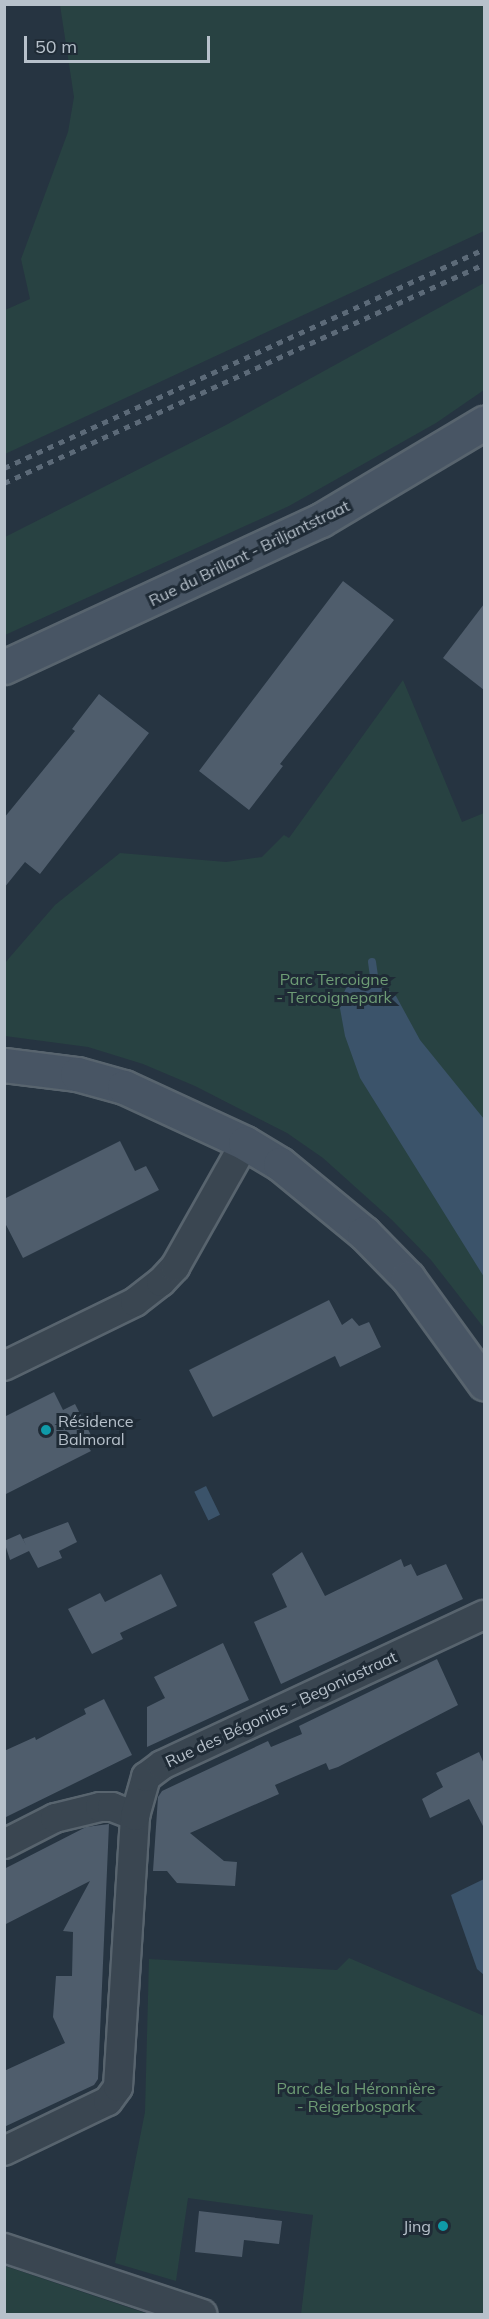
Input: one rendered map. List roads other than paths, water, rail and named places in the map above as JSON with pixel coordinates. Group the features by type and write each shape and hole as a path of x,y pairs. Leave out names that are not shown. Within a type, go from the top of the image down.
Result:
{"street":[{"name":"Rue du Brillant - Briljantstraat","path":"4,668 321,520 484,423"},
{"path":"4,1065 77,1074 124,1087 244,1143 280,1164 364,1233 408,1278 484,1383"},
{"path":"4,1366 135,1302 161,1282 176,1267 244,1143"},
{"name":"Rue des Bégonias - Begoniastraat","path":"4,2151 108,2101 118,2087 135,1816 146,1777 162,1765 484,1615"},
{"path":"4,1844 56,1818 100,1807 112,1807 135,1816"},
{"path":"4,2248 202,2314"}],"water":[{"path":"361,979 378,982 396,996 420,1040 484,1119 484,1277 360,1078 345,1036 339,1003 347,986"},
{"path":"206,1486 220,1515 208,1520 194,1492"},
{"path":"484,1879 484,1975 477,1969 451,1895"}],"waterway":[{"path":"372,962 376,990"}],"railway":[{"path":"4,468 484,249"},
{"path":"4,483 484,264"}],"place":[{"name":"Résidence Balmoral","path":"46,1430"},
{"name":"Jing","path":"443,2226"}],"park label":[{"name":"Parc Tercoigne - Tercoignepark","path":"334,988"},
{"name":"Parc de la Héronnière - Reigerbospark","path":"356,2097"}]}
